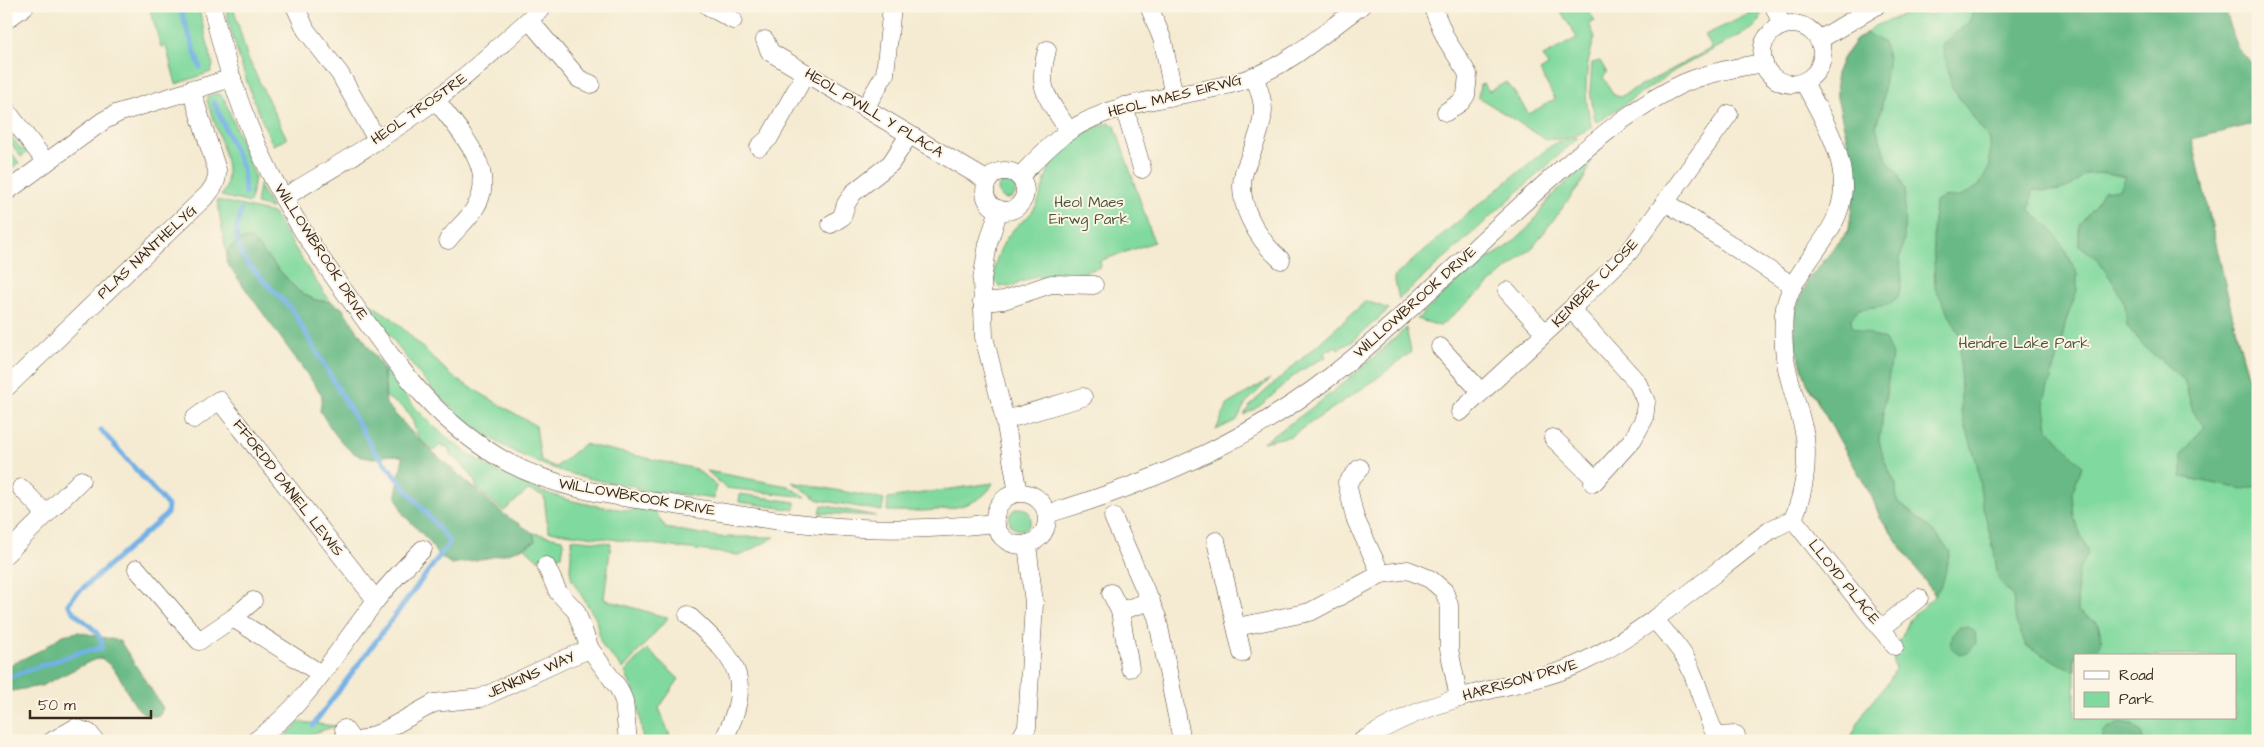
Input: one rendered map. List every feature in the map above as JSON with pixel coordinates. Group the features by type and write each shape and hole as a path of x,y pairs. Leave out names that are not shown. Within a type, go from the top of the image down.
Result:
{"street":[{"path":"6,20 25,6"},
{"name":"WILLOWBROOK DRIVE","path":"212,6 232,78 256,142 283,198 352,303 390,355 431,405 471,440 530,473 571,487 727,513 830,526 925,529 996,523"},
{"path":"295,6 306,30 340,74 377,140"},
{"name":"HEOL TROSTRE","path":"283,198 377,140 436,100 544,6"},
{"path":"708,6 733,20"},
{"path":"865,108 885,74 892,6"},
{"path":"1149,6 1163,41 1174,97"},
{"name":"HEOL MAES EIRWG","path":"1019,177 1056,140 1096,116 1124,106 1204,92 1254,76 1277,65 1341,12 1361,6"},
{"path":"1432,6 1446,39 1468,74 1466,95 1461,102 1446,112"},
{"path":"1774,6 1782,26"},
{"path":"1819,40 1876,6"},
{"path":"529,20 579,79 591,84"},
{"path":"1799,25 1807,28 1819,40 1822,60 1812,76 1804,82 1784,83 1768,72 1764,63 1764,45 1774,31 1782,26 1799,25"},
{"name":"HEOL PWLL Y PLACA","path":"765,40 770,52 988,181"},
{"path":"1047,50 1043,66 1042,86 1046,96 1069,131"},
{"name":"WILLOWBROOK DRIVE","path":"1047,514 1162,474 1200,458 1255,429 1306,395 1356,356 1544,185 1611,128 1666,92 1685,83 1734,67 1764,63"},
{"path":"759,147 769,138 806,73"},
{"path":"1254,76 1263,107 1262,121 1244,174 1244,200 1248,213 1266,247 1281,260"},
{"path":"6,192 103,120 118,113 191,89 232,78"},
{"path":"1793,519 1801,502 1805,437 1786,363 1783,336 1785,311 1793,286 1826,237 1840,208 1843,187 1832,138 1804,82"},
{"name":"PLAS NANTHELYG","path":"6,388 214,186 217,170 191,89"},
{"path":"436,100 476,157 481,169 483,183 476,208 448,240"},
{"path":"1124,106 1142,169"},
{"path":"6,110 46,162"},
{"name":"KEMBER CLOSE","path":"1460,412 1571,309 1629,252 1729,114"},
{"path":"831,224 842,217 846,204 853,193 891,163 909,135"},
{"path":"1007,171 1019,177 1025,187 1022,202 1012,210 999,209 989,202 986,194 988,181 994,175 1007,171"},
{"path":"1666,202 1793,286"},
{"path":"999,209 992,227 984,262 982,302 984,337 1005,420 1018,493"},
{"path":"982,302 1004,300 1052,284 1094,285"},
{"path":"1507,291 1545,333"},
{"path":"1553,438 1595,482 1633,439 1644,418 1646,402 1637,382 1571,309"},
{"path":"1440,346 1481,392"},
{"path":"1005,420 1084,397"},
{"name":"FFORDD DANIEL LEWIS","path":"194,419 219,400 376,600"},
{"path":"1360,468 1347,483 1355,518 1381,574"},
{"path":"6,554 81,480"},
{"path":"21,488 46,514"},
{"path":"1018,493 1033,496 1040,501 1047,514 1045,527 1040,536 1027,544 1014,543 1006,539 1000,533 996,523 995,515 1001,502 1018,493"},
{"path":"1113,517 1157,617 1182,741"},
{"name":"HARRISON DRIVE","path":"1362,741 1385,726 1416,713 1459,698 1539,678 1582,663 1654,619 1772,529 1793,519"},
{"name":"LLOYD PLACE","path":"1793,519 1895,646"},
{"path":"1216,541 1242,653"},
{"path":"1027,544 1034,603 1027,736"},
{"path":"255,741 282,721 303,698 376,600 423,549"},
{"name":"JENKINS WAY","path":"546,566 558,592 576,611 590,649 619,689 624,701 628,741"},
{"path":"137,569 199,641 233,618 253,600"},
{"path":"1237,627 1310,612 1381,574 1408,570 1430,579 1444,591 1449,605 1449,649 1459,698"},
{"path":"1111,593 1120,611 1130,668"},
{"path":"1882,629 1919,598"},
{"path":"1120,611 1151,601"},
{"path":"688,615 726,650 733,662 737,676 739,693 737,709 723,741"},
{"path":"233,618 321,674"},
{"path":"1654,619 1684,656 1698,688 1715,738 1736,735"},
{"name":"JENKINS WAY","path":"360,741 382,732 434,703 481,698 590,649"},
{"path":"52,741 75,728 89,733 96,741"}],"green space":[{"path":"149,6 198,6 213,65 211,72 176,84 166,46 161,47"},
{"path":"225,6 233,6 247,56 287,139 273,145 245,77"},
{"path":"1562,6 1586,6 1595,21 1589,24 1595,37 1586,80 1591,128 1569,137 1545,139 1478,97 1480,85 1484,84 1489,91 1507,82 1529,114 1555,99 1540,71 1548,66 1543,56 1577,38 1559,8"},
{"name":"Hendre Lake Park","path":"1957,6 2212,6 2192,139 2237,336 2258,411 2258,741 1849,741 1865,710 1889,681 1895,670 1893,656 1910,619 1935,595 1880,517 1872,497 1807,383 1794,340 1794,313 1808,280 1849,230 1854,192 1852,160 1837,97 1836,74 1842,59 1855,41 1875,26 1923,7 1925,13 1929,15"},
{"path":"1975,6 2224,6 2238,49 2251,62 2258,74 2256,87 2258,123 2192,139 2237,336 2258,411 2258,486 2243,489 2182,477 2182,454 2205,426 2194,415 2184,380 2145,347 2127,326 2125,304 2111,279 2097,259 2079,245 2079,224 2094,207 2103,191 2120,189 2126,177 2105,173 2085,174 2067,188 2061,190 2033,190 2030,211 2050,228 2065,249 2077,274 2077,290 2065,324 2059,354 2044,400 2048,428 2082,466 2072,493 2074,518 2088,553 2078,572 2077,611 2098,623 2102,641 2095,654 2074,654 2074,669 2072,670 2026,646 2016,622 2013,597 1998,579 1994,551 1982,502 1977,464 1961,411 1960,335 1935,288 1933,233 1935,202 1946,197 1960,197 1979,186 1990,166 1990,140 1952,88 1942,44 1969,22"},
{"path":"1762,8 1760,21 1752,29 1677,69 1598,122 1595,121 1590,91 1592,63 1600,61 1607,73 1603,77 1614,95 1620,97 1712,48 1705,35"},
{"path":"1866,33 1883,42 1888,56 1882,106 1876,127 1887,160 1897,172 1905,190 1904,239 1900,261 1902,281 1898,297 1888,305 1859,309 1851,319 1852,327 1885,340 1892,355 1879,440 1884,460 1896,485 1897,501 1932,530 1950,552 1943,582 1935,595 1880,517 1872,497 1807,383 1794,340 1794,313 1808,280 1849,230 1854,192 1852,160 1837,97 1836,74 1842,59 1855,41"},
{"path":"220,94 224,98 255,177 250,203 221,196 226,187 226,164 207,101 208,96"},
{"name":"Heol Maes Eirwg Park","path":"1110,123 1115,126 1154,242 1100,261 1101,267 1074,275 1040,278 1038,275 1010,287 999,286 994,280 994,274 996,260 1001,248 1008,236 1034,208 1047,174 1057,156 1081,135"},
{"path":"6,130 22,150 26,147 29,151 21,157 6,137"},
{"path":"1578,138 1399,299 1394,277 1444,233 1548,148 1557,142"},
{"path":"6,145 19,163 6,173"},
{"path":"1592,160 1584,179 1533,247 1440,326 1417,319 1470,270 1507,247 1528,228 1553,194"},
{"path":"1007,181 1013,184 1016,190 1013,196 1007,199 1001,196 998,190 1001,184"},
{"path":"259,185 271,208 256,204"},
{"path":"217,200 273,213 331,302 315,300 298,291 251,239 228,250 227,256"},
{"path":"251,239 298,291 315,300 331,302 342,308 383,368 386,404 418,439 505,515 533,533 535,541 505,554 451,564 436,553 430,542 403,514 396,494 403,457 388,455 374,458 361,457 340,441 320,411 322,395 226,262 228,250 239,240"},
{"path":"1366,301 1389,309 1353,341 1338,349 1336,346 1324,353 1326,357 1298,373 1263,403 1244,415 1250,405"},
{"path":"367,302 392,318 453,377 536,426 541,461 556,467 584,444 696,469 718,487 715,487 714,499 660,491 657,493 638,490 634,486 578,476 526,458 502,445 457,413 436,393 408,360"},
{"path":"1406,328 1411,352 1372,382 1291,436 1263,442 1337,388"},
{"path":"384,369 407,398 445,436 473,457 520,482 553,495 582,503 631,511 635,508 655,511 665,528 719,537 775,537 742,555 737,555 548,531 544,496 528,490 504,511 476,488 467,470 450,456 449,448 440,445 434,451 418,438 412,419 404,408 386,397"},
{"path":"1270,379 1245,404 1237,420 1216,430 1228,404"},
{"path":"707,471 788,486 806,497 726,488"},
{"path":"792,482 884,499 882,511 819,500"},
{"path":"993,483 986,493 975,501 961,506 930,511 887,511 888,498"},
{"path":"740,494 795,502 795,510 739,502"},
{"path":"822,505 876,516 820,513"},
{"path":"1020,508 1028,511 1031,519 1028,527 1020,530 1012,527 1009,519 1012,511"},
{"path":"533,533 562,539 564,542 562,556 537,559 525,548 535,541"},
{"path":"572,539 611,543 604,599 668,618 623,669 604,648 600,640 596,619 572,580 570,570"},
{"path":"1959,627 1967,627 1975,632 1976,643 1968,653 1959,655 1951,647 1953,634"},
{"path":"79,632 120,641 163,708 160,715 152,716 140,710 116,672 101,658 91,661 41,686 6,692 6,667 43,649 62,635"},
{"path":"647,649 679,679 659,708 672,741 643,741 638,702 625,672"},
{"path":"300,722 336,726 306,736 302,741 280,741"},
{"path":"2119,723 2133,724 2141,732 2143,741 2102,741 2104,731"}],"waterway":[{"path":"179,6 200,67"},
{"path":"214,102 243,169 245,193"},
{"path":"241,211 236,232 240,251 246,262 293,311 373,449 450,542 313,725"},
{"path":"6,678 78,653 102,648 98,634 68,604 75,595 167,514 168,506 101,430"}]}
